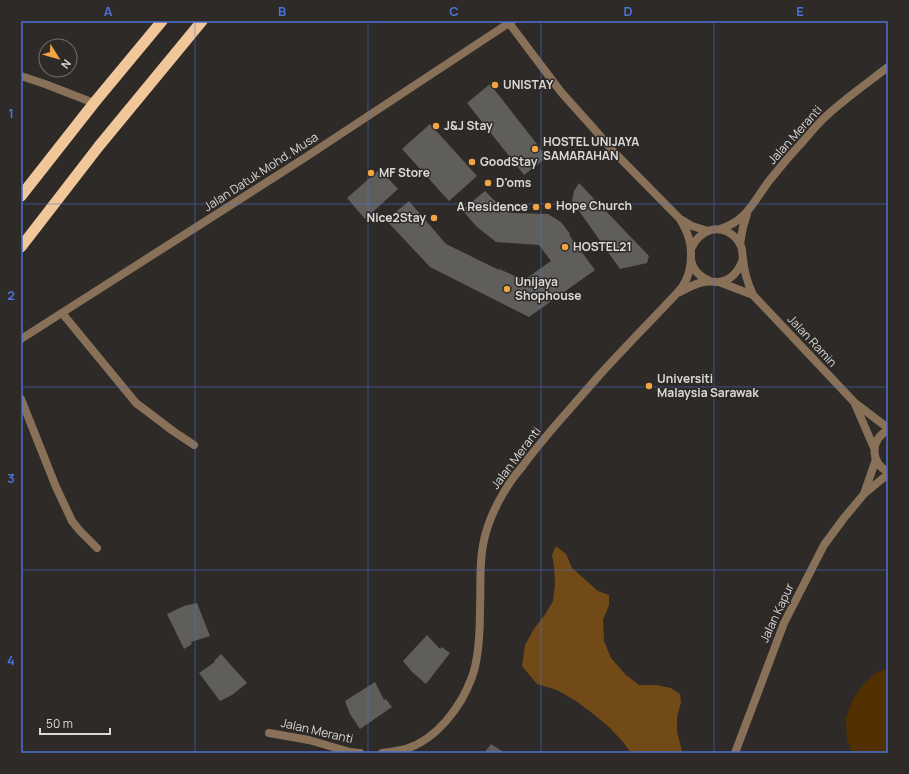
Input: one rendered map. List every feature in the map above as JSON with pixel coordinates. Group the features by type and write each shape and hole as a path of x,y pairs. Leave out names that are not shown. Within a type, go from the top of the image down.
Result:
{"highway":[{"path":"21,196 94,103 162,21"},
{"path":"21,246 99,146 202,21"}],"street":[{"path":"510,22 561,92 613,151 680,219 688,233 692,266 697,273 703,278 753,295"},
{"name":"Jalan Datuk Mohd. Musa","path":"21,339 306,157 510,22"},
{"name":"Jalan Meranti","path":"747,213 769,181 823,119 857,90 888,67"},
{"path":"21,76 94,103"},
{"path":"677,294 687,278 690,268 691,253 697,238 708,231 728,227 736,223 747,213"},
{"path":"740,244 747,213"},
{"path":"680,219 692,226 708,231"},
{"path":"720,229 735,237 740,244 749,287 753,295"},
{"path":"677,294 694,285 727,280 740,268 743,259"},
{"name":"Jalan Meranti","path":"382,753 406,748 418,743 436,730 454,711 468,686 475,666 478,647 481,556 483,543 493,515 510,481 536,448 596,379 677,294"},
{"name":"Jalan Ramin","path":"753,295 854,403 888,429"},
{"path":"62,313 136,403 194,445"},
{"path":"21,399 56,487 72,521 97,548"},
{"name":"Jalan Ramin","path":"854,403 874,448 876,459"},
{"path":"874,448 879,436 888,429"},
{"path":"876,459 879,465 888,473"},
{"name":"Jalan Kapur","path":"864,494 876,459"},
{"name":"Jalan Kapur","path":"735,753 784,623 824,545 864,494 888,473"},
{"name":"Jalan Meranti","path":"269,733 309,740 350,752 360,753"}],"shaded area":[{"path":"556,546 566,554 572,568 598,591 609,595 609,605 603,620 604,641 611,658 626,675 639,685 656,685 671,688 680,694 681,702 677,718 677,732 682,751 681,753 631,753 609,727 592,713 576,701 557,690 537,684 522,666 525,645 553,601 555,584 552,555"},
{"path":"888,668 888,753 852,753 847,740 846,718 852,701 862,686 876,673"}],"building":[{"path":"490,84 547,157 524,175 467,103"},
{"path":"430,124 477,176 449,201 402,149"},
{"path":"380,169 398,189 365,219 347,198"},
{"path":"579,183 649,256 647,263 620,269 572,201 574,191"},
{"path":"485,191 511,213 548,214 561,222 595,270 529,317 430,267 386,220 409,201 446,244 499,270 524,280 551,261 539,245 496,242 477,227 462,210"},
{"path":"197,603 210,636 191,642 192,644 184,649 167,614 184,606"},
{"path":"427,635 440,649 442,647 450,653 426,684 412,672 403,661"},
{"path":"221,654 247,683 232,695 220,701 199,673 215,662 214,661"},
{"path":"375,682 384,700 386,699 392,707 360,729 350,714 345,701"},
{"path":"491,744 505,753 484,753"}],"place":[{"name":"UNISTAY","path":"495,85"},
{"name":"J&J Stay","path":"436,126"},
{"name":"HOSTEL UNIJAYA SAMARAHAN","path":"535,149"},
{"name":"GoodStay","path":"472,162"},
{"name":"MF Store","path":"371,173"},
{"name":"D'oms","path":"488,183"},
{"name":"Hope Church","path":"548,206"},
{"name":"A Residence","path":"536,207"},
{"name":"Nice2Stay","path":"434,218"},
{"name":"HOSTEL21","path":"565,247"},
{"name":"Unijaya Shophouse","path":"507,289"},
{"name":"Universiti Malaysia Sarawak","path":"649,386"}]}
